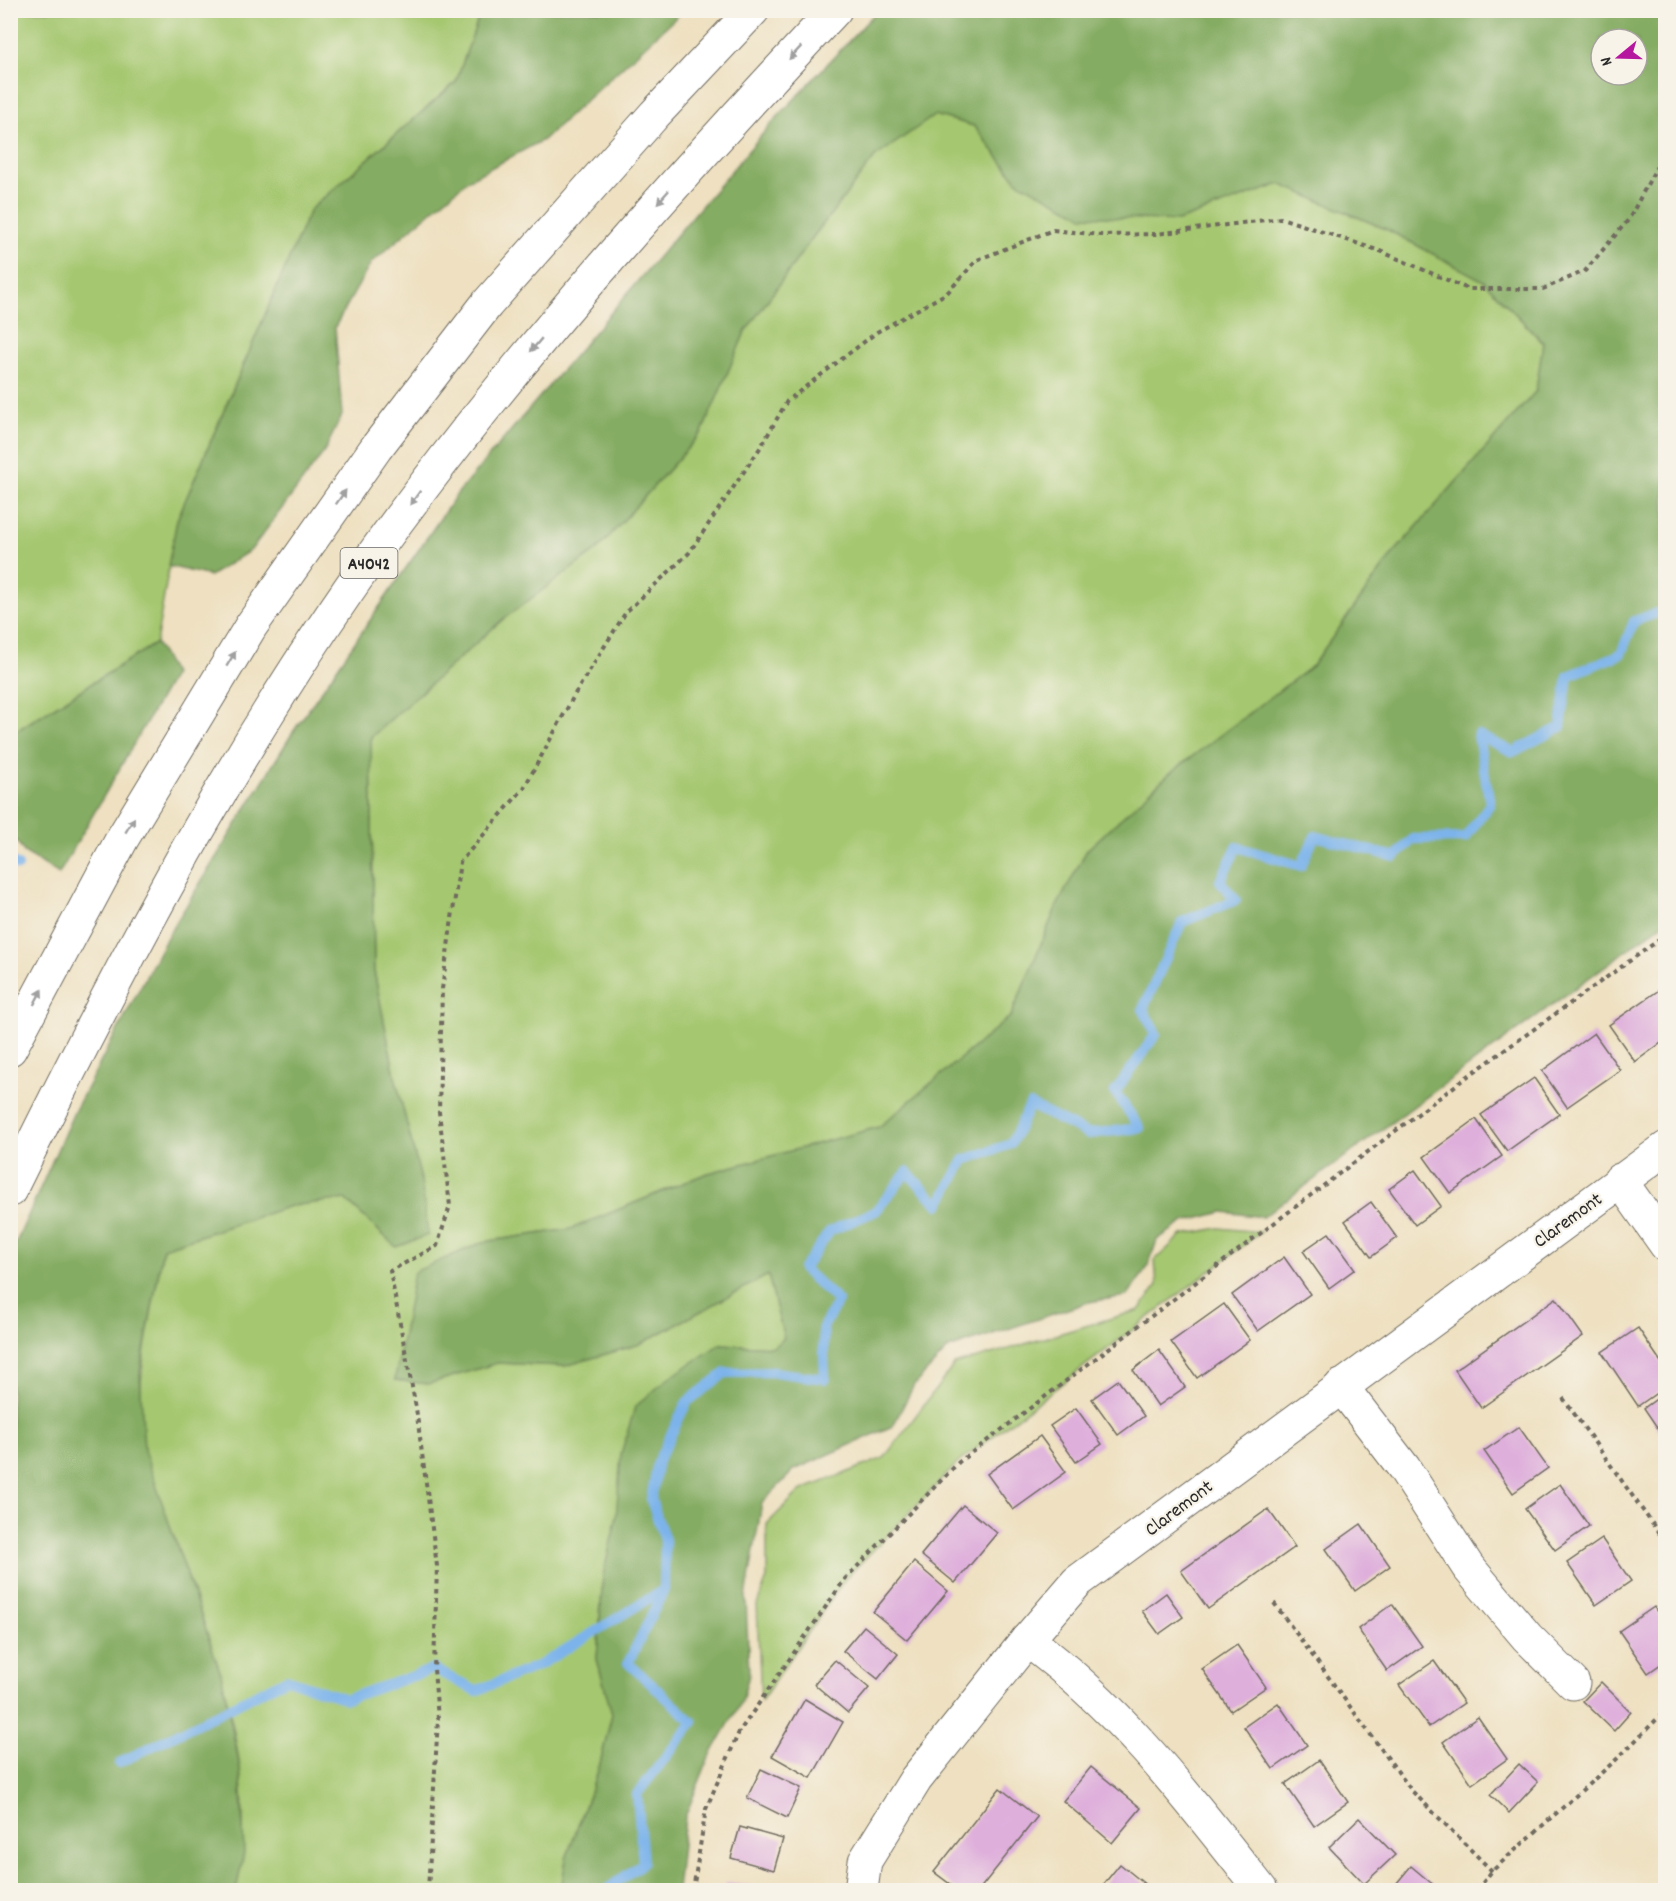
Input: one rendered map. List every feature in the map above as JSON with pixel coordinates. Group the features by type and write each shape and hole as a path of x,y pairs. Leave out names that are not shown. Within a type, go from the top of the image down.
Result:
{"main road":[{"name":"A4042","path":"10,1048 122,839 251,626 376,448 487,304 655,114 753,10"},
{"name":"A4042","path":"10,1190 132,947 212,804 309,649 409,506 518,367 625,239 834,10"},
{"name":"Claremont","path":"861,1890 866,1861 916,1779 1027,1640 1077,1582 1665,1148"},
{"name":"Claremont","path":"1620,1180 1665,1245"},
{"path":"1341,1386 1404,1468 1468,1567 1527,1637 1574,1683"},
{"path":"1027,1640 1065,1668 1176,1781 1261,1890"}],"path":[{"path":"428,1890 438,1719 434,1669 437,1566 416,1408 390,1271 437,1246 450,1206 439,1112 442,989 460,862 524,788 576,692 627,612 690,553 762,445 787,401 877,332 947,293 977,260 1053,230 1101,235 1156,234 1281,218 1380,251 1468,289 1543,289 1585,271 1629,219 1656,168 1665,165"},
{"path":"693,1890 706,1809 740,1732 845,1579 959,1462 1464,1078 1665,935"},
{"path":"1563,1398 1665,1543"},
{"path":"1274,1603 1412,1791 1492,1871"},
{"path":"1477,1890 1492,1871 1619,1757 1665,1710"}],"green space":[{"path":"878,10 1665,11 1665,922 1263,1217 1223,1212 1184,1222 1157,1240 1148,1267 1127,1296 1089,1302 948,1349 914,1385 893,1426 794,1470 762,1503 746,1597 749,1675 742,1701 708,1760 685,1817 677,1890 561,1890 566,1859 599,1768 612,1714 597,1659 603,1576 616,1520 621,1454 635,1407 665,1381 720,1344 773,1347 784,1338 768,1275 640,1344 565,1366 497,1363 428,1384 395,1380 414,1272 483,1242 571,1229 705,1174 879,1127 1011,1016 1056,908 1087,850 1169,774 1312,666 1392,555 1536,391 1543,342 1484,281 1388,230 1280,184 1178,221 1083,216 1018,182 974,126 935,115 875,157 813,237 745,332 702,432 598,549 502,620 371,737 374,971 396,1081 421,1180 428,1235 396,1247 345,1199 290,1206 163,1248 140,1372 144,1450 222,1677 240,1768 244,1853 236,1890 11,1890 11,1254 74,1112 167,937 293,732 457,494 771,124"},
{"path":"11,11 481,11 456,82 310,210 177,520 156,643 11,734"},
{"path":"481,11 683,11 543,140 468,180 371,263 335,327 342,415 324,452 251,550 210,576 168,566 177,520 310,210 456,82"},
{"path":"935,115 974,126 1018,182 1178,221 1280,184 1388,230 1484,281 1543,343 1536,391 1392,555 1312,666 1169,774 1087,850 1056,908 1011,1016 879,1127 705,1174 571,1229 483,1242 414,1273 395,1380 428,1384 497,1363 565,1366 640,1344 768,1275 784,1338 774,1347 720,1344 616,1520 603,1576 597,1659 612,1714 599,1768 566,1859 561,1890 236,1890 242,1844 243,1798 238,1753 229,1708 203,1619 150,1471 144,1451 141,1426 140,1401 145,1349 163,1248 290,1206 345,1199 396,1247 421,1180 396,1081 374,971 371,737 502,620 598,549 702,432 745,332 813,237 875,157"},
{"path":"156,643 174,674 59,874 24,852 11,833 11,734"},
{"path":"1219,1228 1261,1232 959,1462 845,1579 761,1701 757,1605 767,1578 767,1524 800,1491 884,1458 954,1365 1139,1310 1157,1286 1155,1260 1182,1235"}],"building":[{"path":"1662,988 1665,993 1665,1040 1635,1062 1609,1025"},
{"path":"1594,1033 1620,1070 1567,1107 1542,1071"},
{"path":"1534,1078 1559,1114 1507,1151 1481,1115"},
{"path":"1476,1119 1502,1156 1450,1193 1424,1157"},
{"path":"1415,1170 1441,1206 1415,1225 1389,1189"},
{"path":"1371,1202 1397,1238 1371,1257 1345,1221"},
{"path":"1329,1233 1355,1269 1329,1288 1303,1251"},
{"path":"1284,1257 1310,1294 1258,1331 1232,1295"},
{"path":"1556,1298 1583,1336 1481,1408 1455,1370"},
{"path":"1224,1304 1250,1340 1197,1378 1171,1342"},
{"path":"1638,1328 1665,1368 1665,1387 1638,1406 1602,1352"},
{"path":"1159,1350 1185,1387 1158,1406 1133,1370"},
{"path":"1118,1380 1144,1416 1118,1435 1092,1399"},
{"path":"1665,1393 1665,1439 1644,1408"},
{"path":"1076,1408 1102,1444 1076,1462 1050,1426"},
{"path":"1519,1427 1548,1468 1513,1493 1484,1451"},
{"path":"1040,1436 1066,1472 1013,1510 987,1474"},
{"path":"1560,1484 1589,1526 1555,1550 1525,1509"},
{"path":"963,1505 997,1533 955,1583 921,1555"},
{"path":"1268,1509 1295,1547 1208,1609 1181,1571"},
{"path":"1361,1524 1390,1566 1355,1591 1326,1549"},
{"path":"1602,1539 1631,1581 1596,1605 1567,1563"},
{"path":"914,1562 948,1591 907,1640 873,1612"},
{"path":"1166,1593 1183,1617 1159,1634 1142,1611"},
{"path":"1392,1604 1422,1646 1387,1671 1358,1629"},
{"path":"1654,1607 1665,1624 1665,1661 1648,1673 1619,1631"},
{"path":"864,1626 898,1654 878,1679 843,1651"},
{"path":"1237,1645 1266,1687 1231,1711 1202,1669"},
{"path":"835,1660 869,1688 848,1713 814,1684"},
{"path":"1434,1661 1464,1703 1429,1727 1399,1685"},
{"path":"1601,1682 1631,1712 1614,1731 1583,1701"},
{"path":"805,1699 843,1722 811,1778 772,1756"},
{"path":"1278,1703 1307,1745 1273,1769 1244,1727"},
{"path":"1478,1717 1507,1759 1472,1784 1443,1742"},
{"path":"1319,1760 1348,1802 1314,1826 1285,1784"},
{"path":"1519,1764 1538,1782 1509,1813 1490,1795"},
{"path":"1091,1767 1141,1808 1112,1843 1063,1801"},
{"path":"761,1769 801,1788 787,1818 747,1798"},
{"path":"1000,1788 1037,1817 979,1890 958,1890 934,1872"},
{"path":"1359,1818 1395,1855 1364,1884 1329,1847"},
{"path":"740,1827 783,1839 774,1870 731,1858"},
{"path":"1120,1864 1146,1885 1152,1890 1099,1890"},
{"path":"1411,1866 1430,1882 1441,1890 1391,1890"},
{"path":"726,1883 770,1888 770,1890 725,1890"}],"waterway":[{"path":"606,1890 643,1863 637,1794 693,1722 628,1663 664,1590 665,1540 651,1500 658,1461 687,1402 725,1373 774,1372 825,1379 823,1327 838,1301 803,1269 830,1231 876,1211 907,1172 939,1205 964,1160 1011,1144 1030,1105 1088,1134 1140,1128 1115,1092 1156,1034 1143,1009 1182,922 1236,900 1220,881 1237,847 1301,866 1315,836 1395,857 1413,839 1465,838 1490,804 1478,735 1513,752 1561,727 1568,676 1621,654 1634,621 1666,610"},
{"path":"10,861 18,866"},
{"path":"119,1763 287,1679 346,1699 434,1669 476,1691 540,1665 663,1590"}]}
